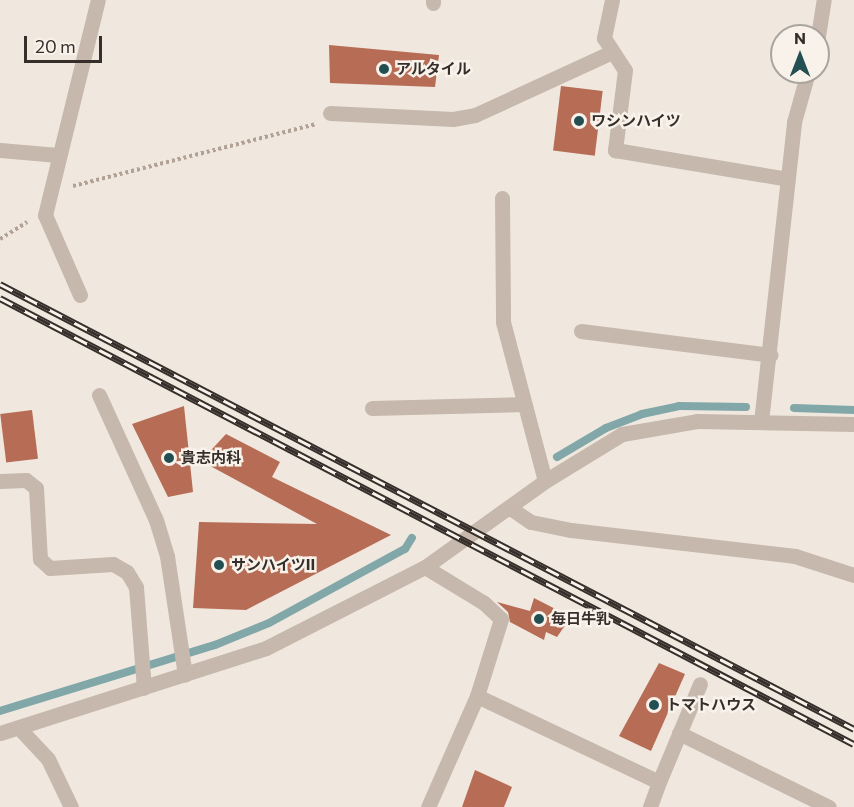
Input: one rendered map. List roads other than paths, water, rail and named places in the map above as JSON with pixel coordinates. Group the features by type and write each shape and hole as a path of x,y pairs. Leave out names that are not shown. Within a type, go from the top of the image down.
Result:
{"street":[{"path":"80,296 45,215 58,155 99,0"},
{"path":"612,0 604,38 625,70 615,150 789,179"},
{"path":"820,24 824,0"},
{"path":"330,112 453,119 475,115 612,52"},
{"path":"761,422 794,122 805,84"},
{"path":"0,150 58,155"},
{"path":"502,198 503,322 545,481"},
{"path":"581,331 770,355"},
{"path":"99,395 156,520 167,556 184,668"},
{"path":"372,408 524,404"},
{"path":"0,733 184,668 266,648 425,567 545,481 622,435 697,422 854,424"},
{"path":"0,481 26,480 36,488 40,559 50,568 113,564 127,572 136,587 144,681"},
{"path":"510,508 531,522 571,530 795,556 854,575"},
{"path":"425,567 484,603 501,619 477,696 428,807"},
{"path":"650,807 700,684"},
{"path":"477,696 659,782"},
{"path":"19,728 48,759 72,807"},
{"path":"679,733 829,807"}],"waterway":[{"path":"557,457 606,428 642,414 679,406 746,407"},
{"path":"794,408 854,410"},
{"path":"0,711 215,645 269,623 405,549 412,538"}],"railway":[{"path":"0,284 854,729"},
{"path":"0,298 854,744"}],"place":[{"name":"アルタイル","path":"384,69"},
{"name":"ワシンハイツ","path":"579,121"},
{"name":"貴志内科","path":"169,458"},
{"name":"サンハイツII","path":"219,565"},
{"name":"毎日牛乳","path":"539,619"},
{"name":"トマトハウス","path":"654,705"}]}
